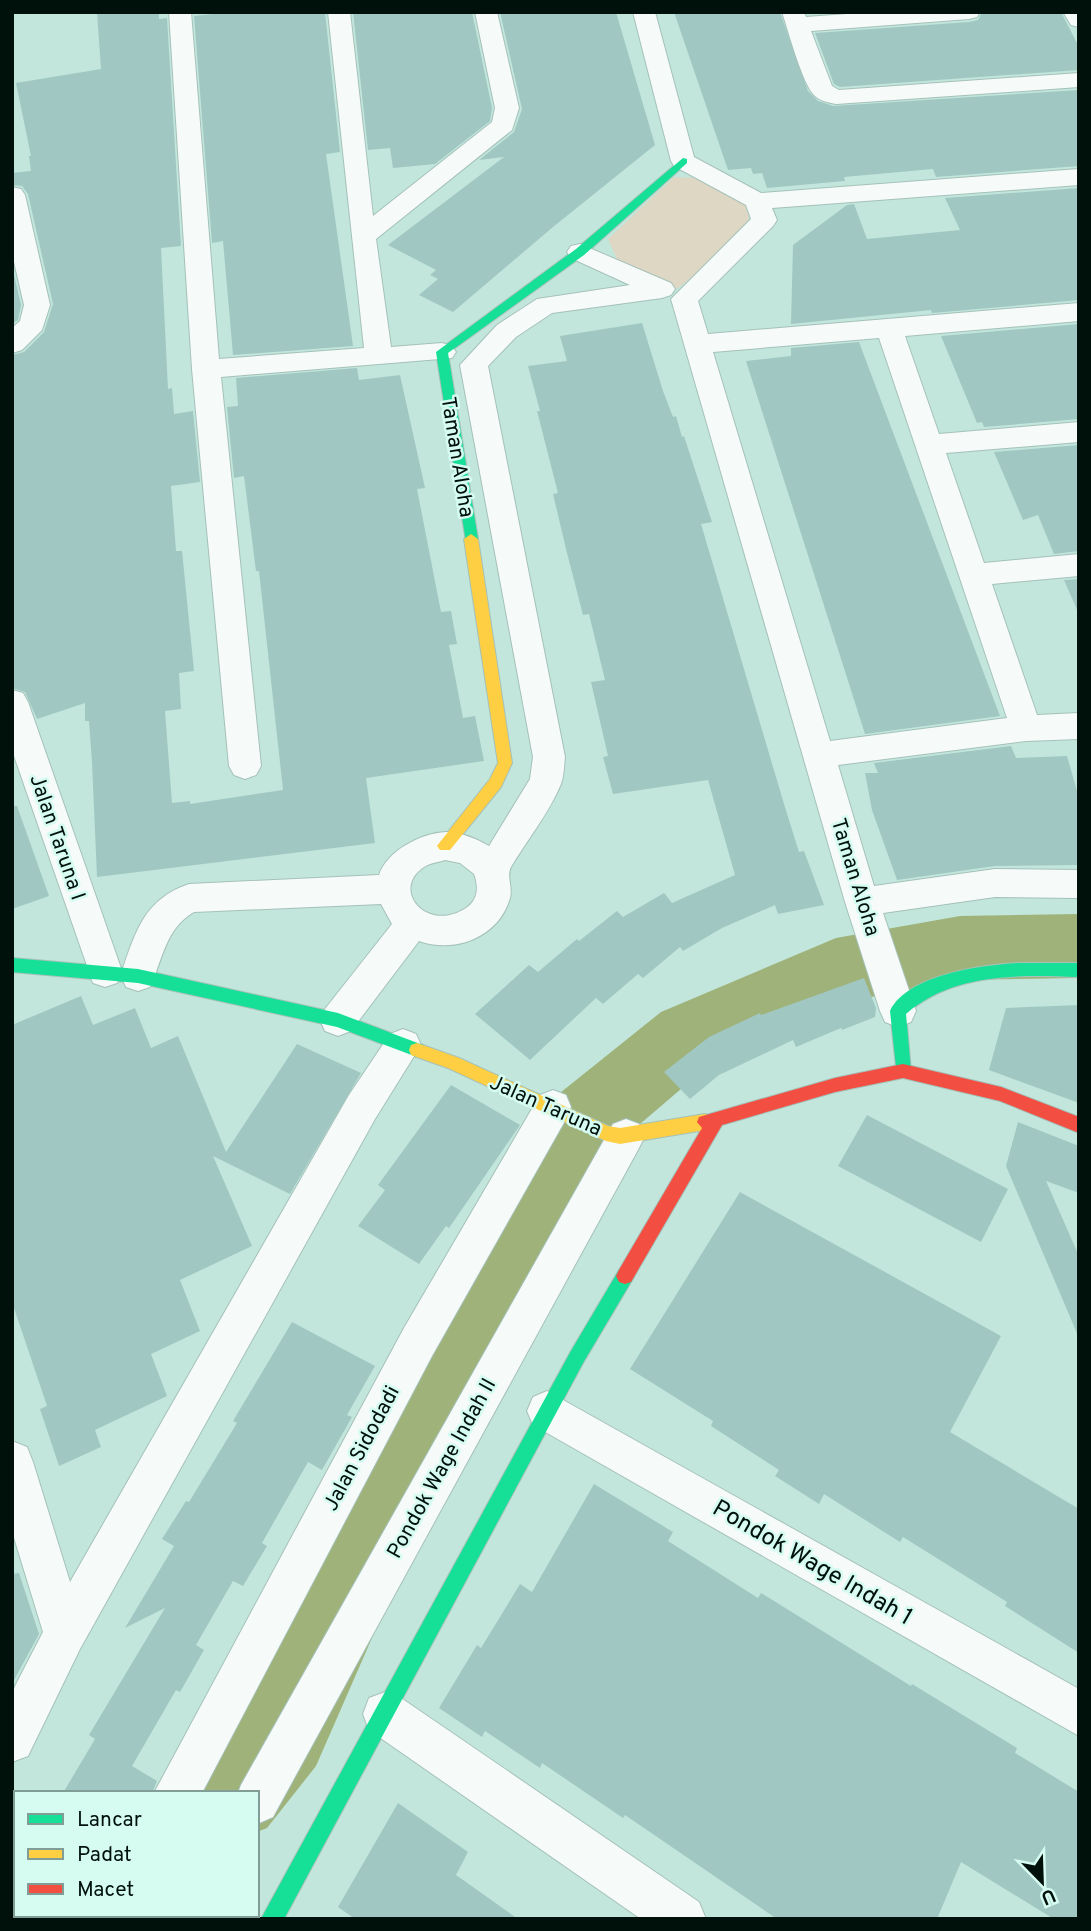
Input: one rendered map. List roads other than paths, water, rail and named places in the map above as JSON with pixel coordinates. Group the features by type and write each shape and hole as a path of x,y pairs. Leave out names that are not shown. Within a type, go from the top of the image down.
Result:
{"street":[{"path":"180,12 206,369 245,766"},
{"path":"339,12 379,357"},
{"path":"363,237 503,125 507,108 486,12"},
{"path":"644,12 683,161 760,211 1079,197"},
{"path":"970,12 796,19 820,86 829,96 1079,80"},
{"path":"1074,12 1079,20"},
{"path":"206,369 442,352 580,252 683,161"},
{"path":"580,252 673,294 760,211 1079,177"},
{"path":"12,195 37,305 33,324 12,344"},
{"name":"Taman Aloha","path":"491,871 546,781 549,757 474,365 494,342 533,311 546,305 673,294 698,344 865,911 894,1000"},
{"path":"698,344 1079,312"},
{"path":"889,328 1026,728"},
{"name":"Taman Aloha","path":"442,352 505,763 496,783 445,846"},
{"path":"929,445 1079,432"},
{"path":"973,575 1079,565"},
{"name":"Jalan Taruna I","path":"12,702 121,974"},
{"path":"819,755 1026,728 1079,726"},
{"path":"445,846 464,849 480,858 491,871 495,885 493,899 486,912 475,922 460,930 443,932 412,924 401,914 392,889 403,864 415,855 445,846"},
{"path":"865,911 995,883 1079,884"},
{"path":"121,974 173,905 189,898 392,889"},
{"path":"338,1020 412,924"},
{"name":"Jalan Taruna","path":"12,965 121,974 338,1020 616,1134 716,1120 835,1085 902,1071 1001,1094 1079,1125"},
{"path":"902,1071 894,1000 968,977 1030,970 1079,970"},
{"path":"12,1740 65,1634 362,1107 404,1045"},
{"name":"Jalan Sidodadi","path":"178,1791 411,1354 541,1102"},
{"path":"272,1919 547,1411 716,1120"},
{"name":"Pondok Wage Indah II","path":"259,1797 616,1134"},
{"name":"Pondok Wage Indah 1","path":"547,1411 1079,1714"},
{"path":"12,1462 65,1634"},
{"path":"385,1714 682,1919"}],"waterway":[{"path":"234,1791 282,1732 495,1262 578,1127 688,1036 836,971 960,948 1079,946"}]}
